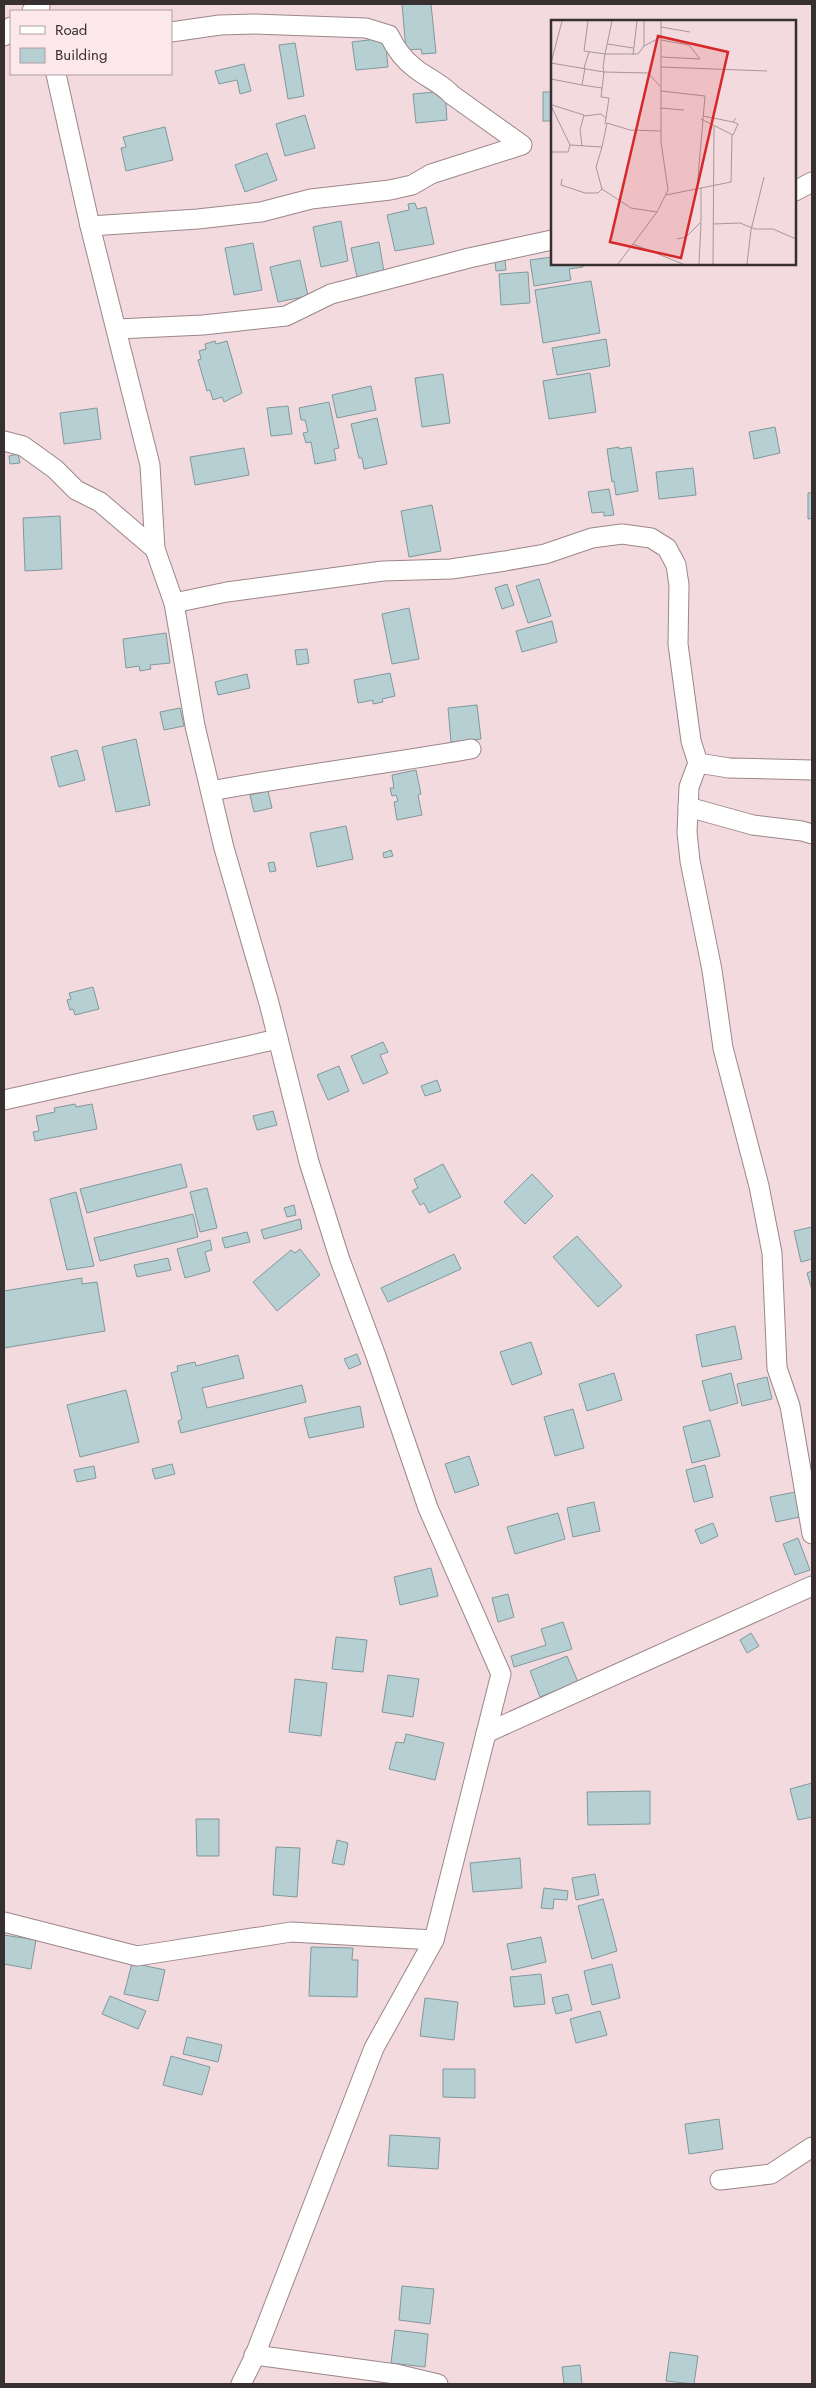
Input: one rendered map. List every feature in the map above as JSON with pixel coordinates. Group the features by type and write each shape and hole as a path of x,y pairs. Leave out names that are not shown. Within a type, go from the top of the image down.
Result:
{"street":[{"path":"90,226 261,212 311,199 390,190 412,185 431,174 522,146 452,95 440,83 416,69 396,49 389,35 366,28 268,24 220,25 172,32"},
{"path":"56,75 90,226 150,465 155,549 174,603 196,726 211,791 309,1162 340,1260 376,1356 428,1508 501,1674 434,1940 374,2048 241,2384"},
{"path":"796,190 812,182"},
{"path":"117,329 203,325 286,316 331,294 469,258 551,240"},
{"path":"4,441 23,446 55,469 76,490 100,502 155,549"},
{"path":"174,603 228,592 383,571 451,569 505,561 545,554 592,538 622,534 651,538 667,548 676,564 679,585 678,644 691,741 698,763 689,787 687,832 690,861 712,970 723,1048 759,1186 772,1253 777,1368 790,1406 812,1534"},
{"path":"211,791 272,779 347,770 471,749"},
{"path":"698,763 729,768 812,770"},
{"path":"688,807 753,825 812,834"},
{"path":"4,1100 278,1039"},
{"path":"486,1733 812,1586"},
{"path":"4,1922 136,1956 291,1932 434,1940"},
{"path":"720,2180 770,2174 812,2147"},
{"path":"254,2355 396,2374 438,2384"}],"building":[{"path":"402,4 431,4 436,53 422,54 421,49 406,50"},
{"path":"385,38 388,67 356,70 352,42"},
{"path":"295,43 304,96 288,99 279,45"},
{"path":"244,64 251,91 240,94 237,80 219,84 215,71"},
{"path":"445,91 447,120 416,123 413,94"},
{"path":"543,92 551,92 551,121 543,121"},
{"path":"305,115 315,148 285,156 276,124"},
{"path":"165,127 173,160 126,171 121,148 126,147 123,137"},
{"path":"267,153 277,180 245,192 235,165"},
{"path":"415,203 417,209 426,207 434,244 395,251 387,215 409,210 408,204"},
{"path":"341,221 348,261 321,267 313,227"},
{"path":"379,242 384,272 357,277 351,248"},
{"path":"253,243 262,290 234,295 225,248"},
{"path":"551,257 551,265 583,265 583,267 569,269 571,280 534,286 530,260"},
{"path":"300,260 308,296 278,302 270,267"},
{"path":"505,260 506,270 496,271 495,262"},
{"path":"528,272 530,303 501,305 499,274"},
{"path":"591,281 600,333 543,343 535,290"},
{"path":"606,339 610,366 557,375 552,348"},
{"path":"215,341 216,344 227,341 242,393 224,402 222,397 213,400 210,390 207,391 198,360 201,359 199,351 206,349 205,344"},
{"path":"590,373 596,412 549,419 543,381"},
{"path":"443,374 450,423 422,427 415,378"},
{"path":"371,386 376,410 337,418 332,395"},
{"path":"329,402 339,448 334,449 336,460 315,464 311,442 306,443 303,433 308,432 305,420 301,420 299,408"},
{"path":"288,406 292,434 271,436 267,408"},
{"path":"97,408 101,439 64,444 60,413"},
{"path":"377,418 387,464 364,469 362,458 359,458 351,424"},
{"path":"775,427 780,453 754,459 749,432"},
{"path":"619,447 619,449 631,447 638,491 616,495 607,449"},
{"path":"244,448 249,475 195,485 190,457"},
{"path":"18,454 20,463 10,464 9,456"},
{"path":"693,468 696,495 659,499 656,472"},
{"path":"609,489 614,515 604,516 604,512 592,513 588,492"},
{"path":"808,493 812,493 812,518 808,519"},
{"path":"432,505 441,551 409,557 401,511"},
{"path":"60,516 62,569 25,571 23,518"},
{"path":"539,579 551,616 528,623 516,586"},
{"path":"507,584 514,605 502,609 495,588"},
{"path":"409,608 419,659 392,664 382,614"},
{"path":"552,621 557,642 522,652 516,631"},
{"path":"166,633 170,663 150,665 151,669 140,671 139,666 126,668 123,639"},
{"path":"307,649 309,663 297,665 295,650"},
{"path":"390,673 395,696 382,699 383,702 373,704 373,700 358,703 354,680"},
{"path":"247,674 250,688 218,695 215,682"},
{"path":"477,705 481,739 451,742 448,708"},
{"path":"180,708 184,726 164,730 160,712"},
{"path":"136,739 150,805 116,812 102,747"},
{"path":"77,750 85,780 59,787 51,757"},
{"path":"416,770 421,794 418,795 422,815 397,820 394,802 398,801 396,795 392,796 390,788 394,788 392,775"},
{"path":"268,791 272,808 254,812 250,795"},
{"path":"346,826 353,859 317,867 310,833"},
{"path":"391,850 393,856 384,858 383,853"},
{"path":"274,862 276,871 270,872 268,863"},
{"path":"93,987 99,1009 75,1015 73,1009 70,1010 67,1000 71,999 69,993"},
{"path":"383,1042 388,1052 380,1055 388,1073 363,1084 351,1056"},
{"path":"339,1066 349,1091 328,1100 317,1075"},
{"path":"437,1080 441,1091 425,1096 421,1086"},
{"path":"75,1104 76,1107 92,1104 97,1129 35,1141 33,1132 39,1131 36,1116 55,1112 54,1108"},
{"path":"273,1111 277,1125 257,1130 253,1116"},
{"path":"181,1164 187,1187 87,1213 80,1189"},
{"path":"443,1164 461,1197 429,1213 424,1203 420,1205 412,1191 418,1188 414,1179"},
{"path":"532,1174 553,1196 525,1224 504,1202"},
{"path":"207,1188 217,1228 200,1232 190,1192"},
{"path":"76,1192 94,1266 67,1270 50,1199"},
{"path":"294,1205 296,1215 287,1217 284,1208"},
{"path":"193,1214 198,1237 100,1261 94,1238"},
{"path":"300,1219 302,1229 264,1239 261,1230"},
{"path":"812,1227 812,1259 801,1262 794,1231"},
{"path":"247,1232 250,1242 225,1248 222,1238"},
{"path":"577,1236 622,1286 598,1307 553,1257"},
{"path":"210,1240 212,1250 205,1252 210,1271 185,1278 177,1249"},
{"path":"300,1249 320,1275 277,1311 253,1282 291,1250 295,1253"},
{"path":"454,1254 461,1269 388,1302 381,1288"},
{"path":"168,1258 171,1270 137,1277 134,1265"},
{"path":"812,1271 812,1290 807,1273"},
{"path":"82,1278 82,1284 97,1282 105,1331 4,1348 4,1291"},
{"path":"735,1326 742,1359 702,1367 696,1335"},
{"path":"531,1342 542,1374 512,1385 500,1352"},
{"path":"357,1354 361,1364 349,1369 344,1359"},
{"path":"238,1355 244,1378 202,1388 207,1408 302,1385 306,1402 181,1433 178,1421 182,1419 171,1373 178,1371 177,1366 195,1362 196,1366"},
{"path":"614,1373 622,1400 587,1411 579,1384"},
{"path":"731,1373 738,1403 710,1411 702,1381"},
{"path":"767,1377 772,1399 742,1406 737,1384"},
{"path":"126,1390 139,1442 80,1457 67,1405"},
{"path":"360,1406 364,1427 309,1438 304,1418"},
{"path":"573,1409 584,1448 555,1456 544,1417"},
{"path":"710,1420 720,1456 692,1463 683,1427"},
{"path":"469,1456 479,1485 455,1493 445,1464"},
{"path":"172,1464 175,1474 155,1479 152,1469"},
{"path":"705,1465 713,1497 694,1502 686,1470"},
{"path":"94,1466 96,1478 77,1482 74,1470"},
{"path":"795,1492 800,1517 776,1522 770,1497"},
{"path":"594,1502 600,1531 573,1537 567,1508"},
{"path":"558,1513 565,1539 515,1554 507,1527"},
{"path":"713,1523 718,1536 701,1544 695,1530"},
{"path":"798,1538 810,1570 795,1575 783,1544"},
{"path":"431,1568 438,1596 400,1605 394,1577"},
{"path":"508,1594 514,1617 498,1622 492,1598"},
{"path":"563,1622 572,1649 514,1667 511,1656 546,1645 541,1629"},
{"path":"751,1633 759,1646 747,1653 740,1640"},
{"path":"336,1637 367,1640 363,1672 332,1669"},
{"path":"567,1656 578,1682 540,1697 530,1671"},
{"path":"388,1675 419,1679 413,1717 382,1712"},
{"path":"295,1679 327,1683 321,1736 289,1732"},
{"path":"406,1734 444,1743 435,1780 389,1769 396,1742 404,1743"},
{"path":"812,1783 812,1817 798,1820 790,1789"},
{"path":"650,1791 650,1824 588,1825 587,1792"},
{"path":"196,1819 219,1819 219,1856 197,1856"},
{"path":"337,1840 348,1843 344,1865 332,1863"},
{"path":"276,1847 300,1848 297,1897 273,1895"},
{"path":"520,1858 522,1888 473,1892 470,1863"},
{"path":"595,1874 599,1895 576,1900 572,1878"},
{"path":"544,1888 568,1891 567,1900 554,1899 553,1909 541,1908"},
{"path":"603,1899 617,1951 592,1959 578,1906"},
{"path":"4,1935 36,1940 31,1969 4,1964"},
{"path":"541,1937 546,1962 512,1970 507,1944"},
{"path":"311,1947 353,1948 352,1960 358,1960 357,1997 309,1996"},
{"path":"132,1963 165,1970 158,2001 124,1994"},
{"path":"612,1964 620,1998 592,2005 584,1971"},
{"path":"541,1974 545,2004 514,2007 510,1977"},
{"path":"568,1994 572,2010 556,2014 552,1998"},
{"path":"110,1996 146,2011 138,2029 102,2014"},
{"path":"425,1998 458,2002 454,2040 420,2036"},
{"path":"600,2011 607,2035 576,2043 570,2019"},
{"path":"187,2037 222,2045 218,2062 183,2054"},
{"path":"171,2056 210,2067 202,2095 163,2085"},
{"path":"443,2069 475,2069 475,2098 443,2097"},
{"path":"719,2119 723,2149 689,2154 685,2124"},
{"path":"390,2135 440,2138 438,2169 388,2166"},
{"path":"402,2286 434,2289 430,2324 399,2320"},
{"path":"395,2330 428,2334 425,2367 391,2363"},
{"path":"670,2352 698,2356 694,2384 666,2381"},
{"path":"580,2365 582,2384 564,2384 562,2367"}]}
